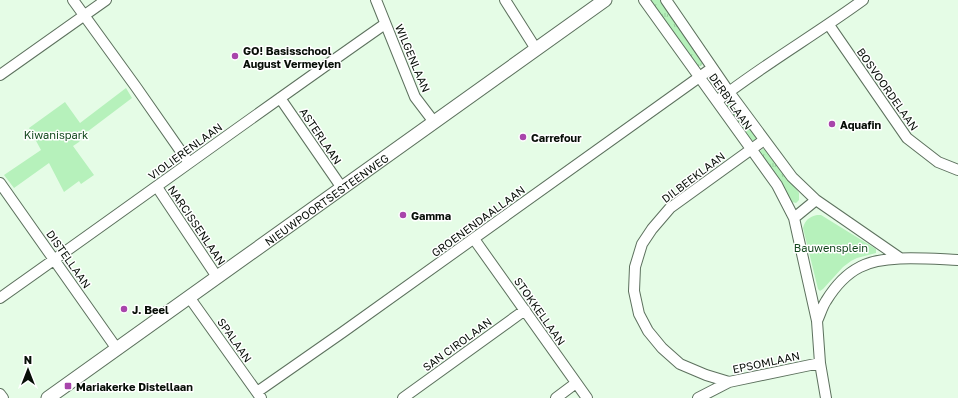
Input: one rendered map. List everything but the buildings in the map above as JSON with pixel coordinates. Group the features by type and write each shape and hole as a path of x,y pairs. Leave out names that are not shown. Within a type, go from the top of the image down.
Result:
{"main road":[{"name":"NIEUWPOORTSESTEENWEG","path":"48,398 605,0"}],"street":[{"path":"73,0 136,86 188,163"},
{"path":"0,75 106,0"},
{"name":"WILGENLAAN","path":"376,0 415,97 434,122"},
{"path":"505,0 536,49"},
{"name":"DERBYLAAN","path":"644,0 777,185 794,218"},
{"name":"DERBYLAAN","path":"666,0 712,68 764,140 792,177 816,200"},
{"path":"717,101 863,0"},
{"name":"VIOLIERENLAAN","path":"0,298 385,24"},
{"name":"BOSVOORDELAAN","path":"828,25 907,138 938,162 958,170"},
{"name":"GROENENDAALLAAN","path":"259,395 712,68"},
{"name":"ASTERLAAN","path":"280,98 342,188"},
{"name":"DILBEEKLAAN","path":"729,382 706,375 680,364 662,348 648,331 639,314 634,290 635,267 642,244 652,229 670,208 764,140"},
{"name":"DISTELLAAN","path":"1,185 117,348"},
{"name":"NARCISSENLAAN","path":"157,187 217,277"},
{"path":"826,398 820,363 817,321 794,218 816,200 900,258"},
{"name":"STOKKELLAAN","path":"474,239 587,398"},
{"path":"817,321 825,302 840,283 852,272 869,263 900,258 958,260"},
{"name":"SPALAAN","path":"190,297 259,395"},
{"name":"SAN CIROLAAN","path":"403,398 525,310"},
{"name":"EPSOMLAAN","path":"698,398 729,382 820,363"},
{"path":"556,398 576,383"},
{"path":"0,394 3,398"}],"green space":[{"path":"662,0 694,46 703,63 701,66 695,66 649,1"},
{"name":"Kiwanispark","path":"126,88 132,98 87,132 79,142 73,146 94,175 81,184 79,181 64,192 49,163 14,188 4,175 41,150 29,128 65,102 80,123"},
{"path":"730,99 757,137 755,140 750,141 725,107 725,101"},
{"path":"763,149 768,150 799,193 799,200 796,203 792,202 760,156 760,151"},
{"name":"Bauwensplein","path":"821,215 876,249 876,253 857,258 843,267 820,291 818,289 803,228 808,219"}],"place":[{"name":"GO! Basisschool August Vermeylen","path":"235,56"},
{"name":"Aquafin","path":"832,124"},
{"name":"Carrefour","path":"523,137"},
{"name":"Gamma","path":"403,215"},
{"name":"J. Beel","path":"124,309"},
{"name":"Mariakerke Distellaan","path":"68,386"}]}
